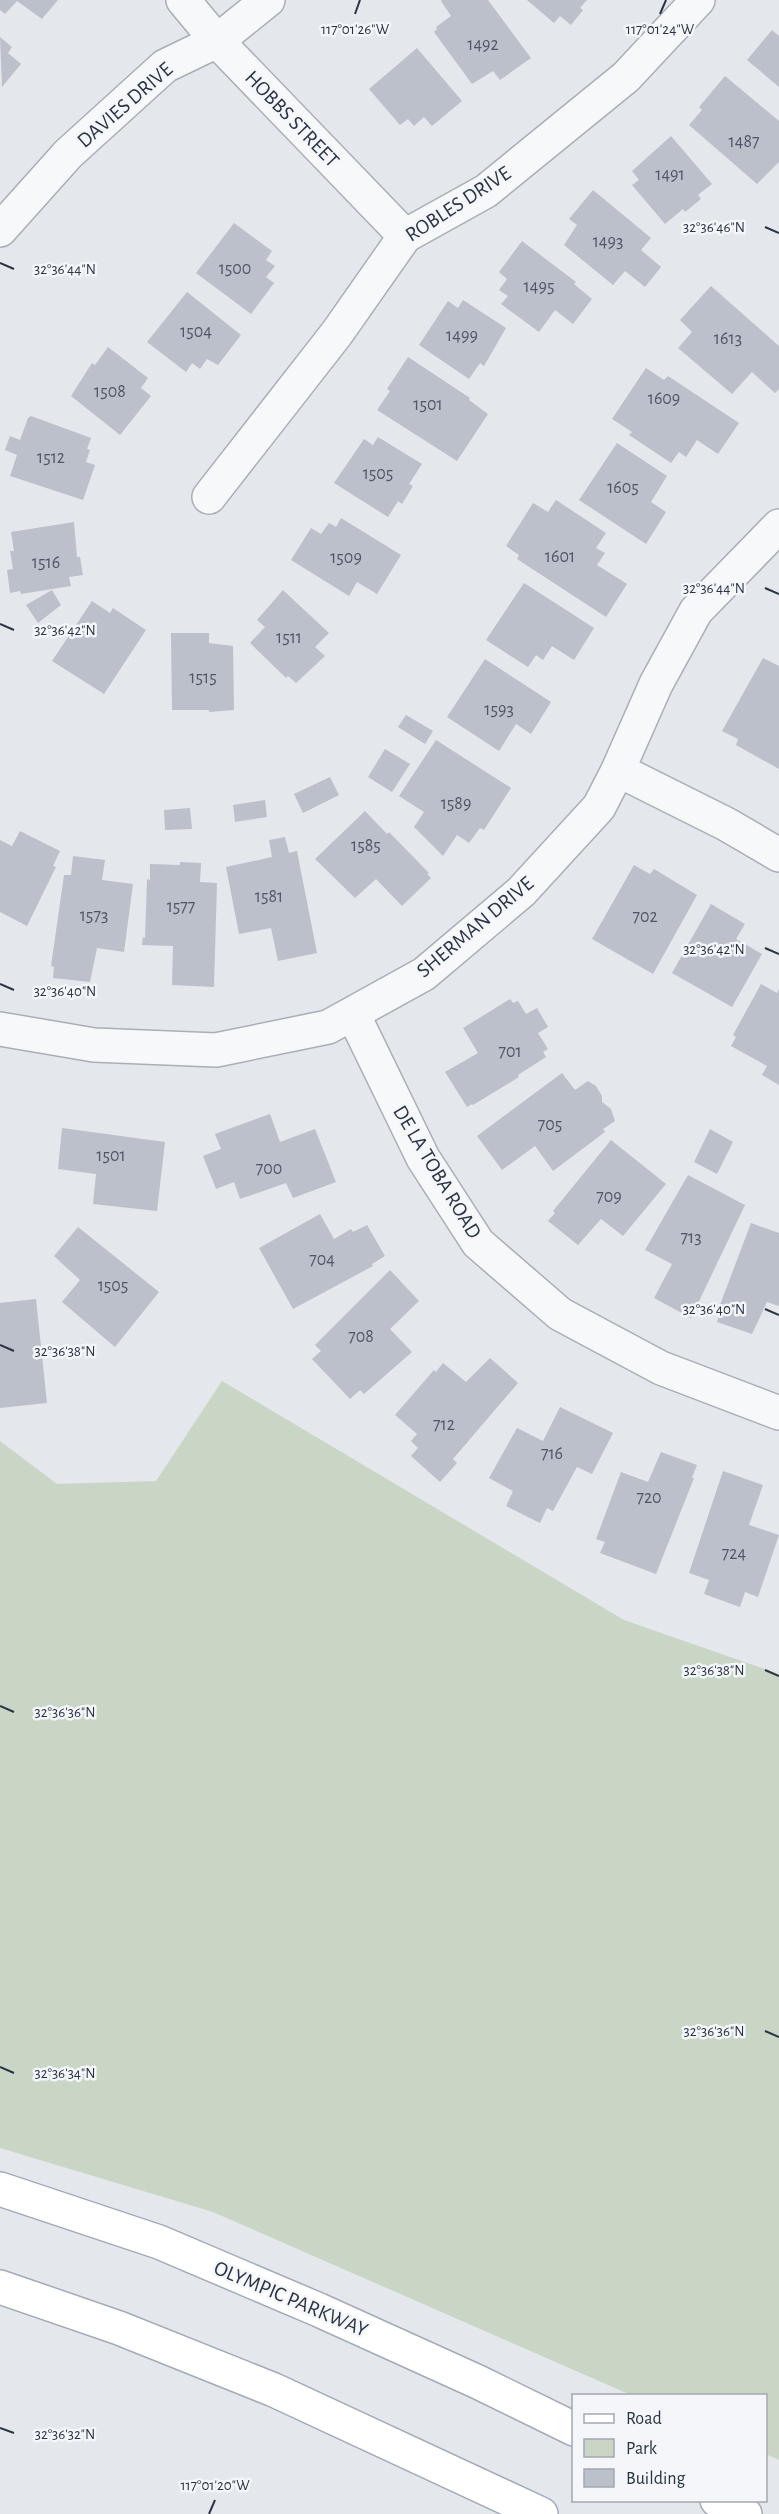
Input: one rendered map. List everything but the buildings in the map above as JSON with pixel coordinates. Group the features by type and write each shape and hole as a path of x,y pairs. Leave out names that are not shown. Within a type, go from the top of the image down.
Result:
{"main road":[{"name":"OLYMPIC PARKWAY","path":"0,2189 181,2251 330,2314 478,2382 572,2429"},
{"path":"0,2287 119,2328 274,2390 541,2514"},
{"path":"721,2502 744,2514"}],"street":[{"name":"HOBBS STREET","path":"183,0 217,41 405,236"},
{"name":"DAVIES DRIVE","path":"0,230 68,154 165,66 217,41 268,0"},
{"name":"ROBLES DRIVE","path":"209,497 337,333 405,236 486,191 626,77 698,0"},
{"name":"SHERMAN DRIVE","path":"0,1029 94,1045 216,1050 328,1027 424,974 521,892 598,807 618,770 656,684 696,611 779,526"},
{"path":"618,770 726,824 779,855"},
{"name":"DE LA TOBA ROAD","path":"353,1014 423,1158 478,1243 561,1314 661,1368 779,1413"}],"green space":[{"path":"222,1381 624,1620 779,1674 779,2460 767,2454 767,2394 629,2394 213,2212 0,2148 0,1441 57,1484 156,1481"}]}
